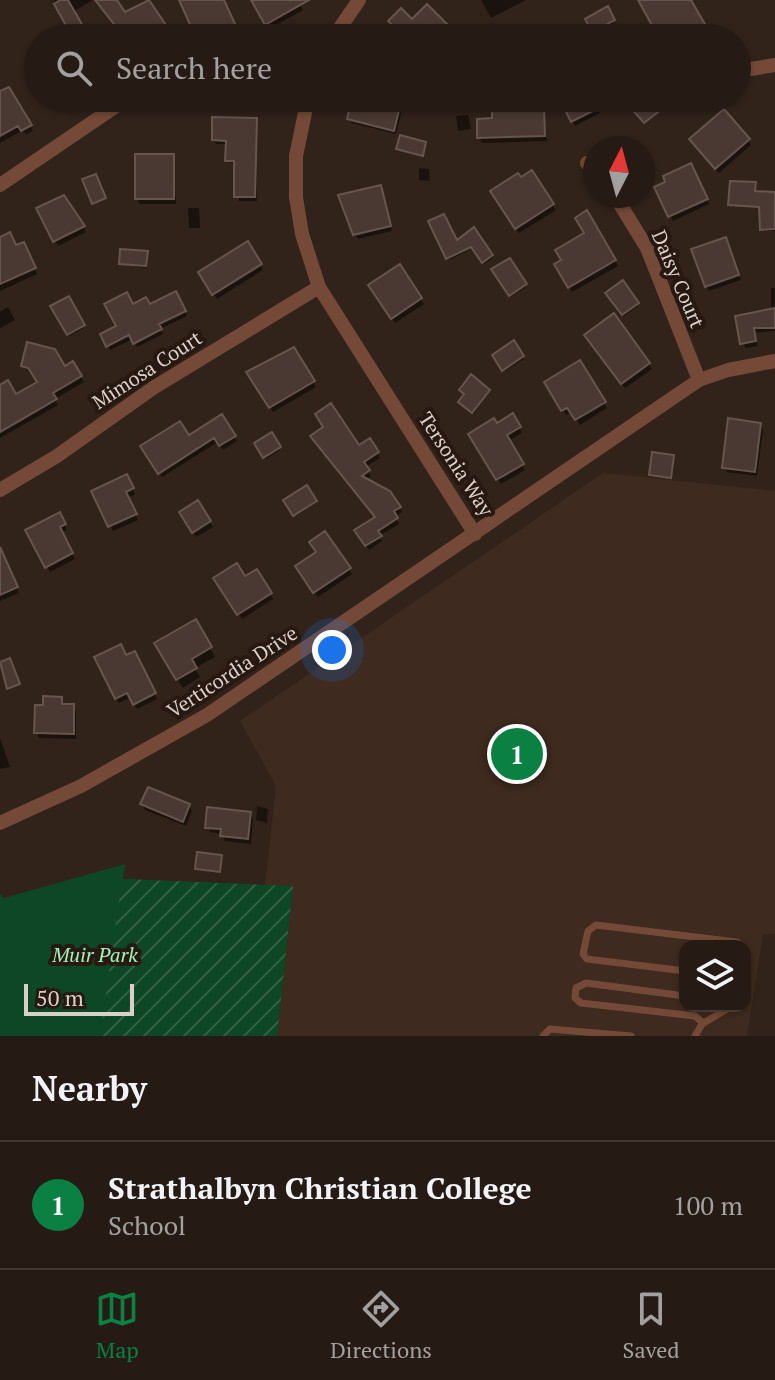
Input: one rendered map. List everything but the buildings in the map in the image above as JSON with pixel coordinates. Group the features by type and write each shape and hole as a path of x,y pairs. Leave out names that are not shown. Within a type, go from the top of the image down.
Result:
{"street":[{"path":"343,24 359,0"},
{"path":"751,69 775,65"},
{"path":"0,185 107,112"},
{"name":"Tersonia Way","path":"305,112 296,156 296,197 302,234 319,287 475,534 699,380 728,370 775,361"},
{"name":"Daisy Court","path":"622,208 647,248 699,380"},
{"name":"Mimosa Court","path":"0,490 57,456 153,388 319,287"},
{"name":"Verticordia Drive","path":"0,823 81,786 207,715 475,534"}],"lane":[{"path":"679,970 587,959 583,954 588,931 596,925 720,940"},
{"path":"679,995 586,983 576,988 575,998 581,1003 695,1016 703,1023"},
{"path":"695,1036 703,1023 718,1012"},
{"path":"543,1036 550,1029 631,1036"}],"shaded area":[{"path":"603,473 775,491 775,934 763,934 751,1010 751,940 679,940 679,1012 751,1012 747,1036 277,1036 293,887 265,885 276,786 240,721"}],"green space":[{"name":"Muir Park","path":"125,864 123,879 293,886 277,1036 0,1036 0,894 4,898"},
{"name":"Muir Park","path":"122,879 293,886 277,1036 100,1036"}],"place":[{"name":"Strathalbyn Christian College","path":"517,754"}]}
